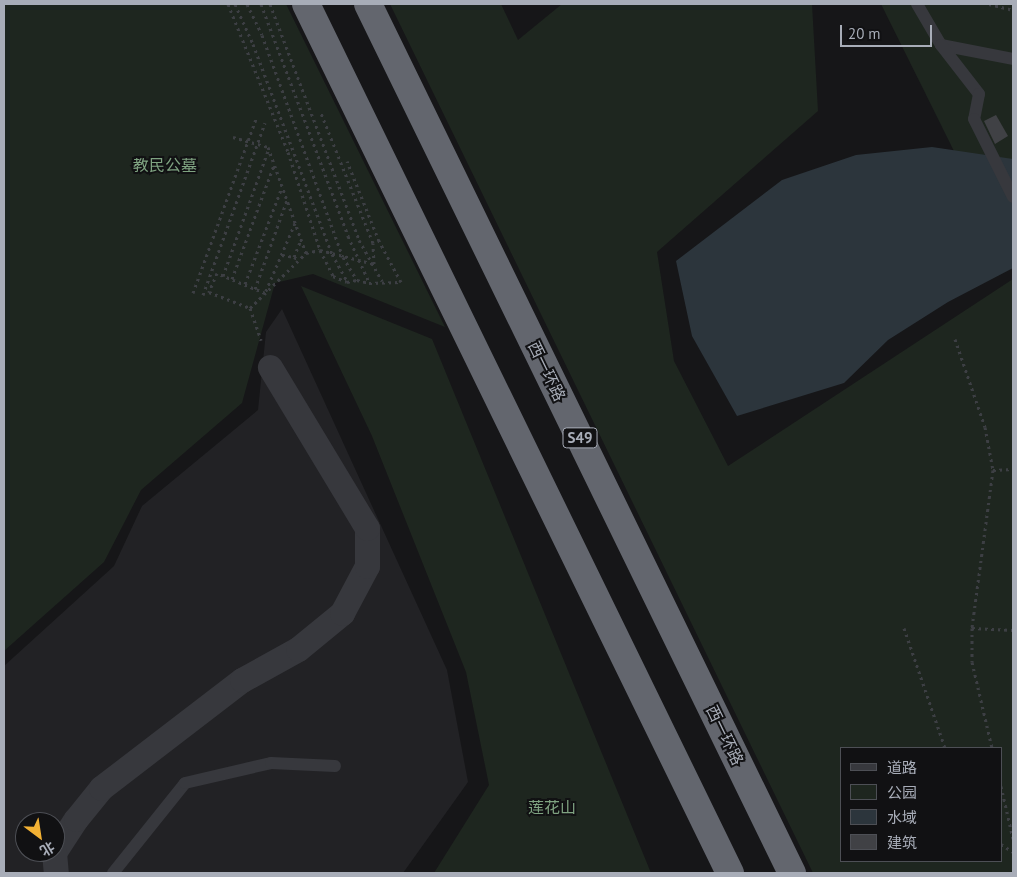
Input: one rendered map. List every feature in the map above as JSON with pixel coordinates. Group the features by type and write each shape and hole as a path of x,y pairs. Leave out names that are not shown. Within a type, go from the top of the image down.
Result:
{"highway":[{"path":"306,4 730,873"},
{"name":"西一环路","path":"368,4 792,873"}],"street":[{"path":"65,836 101,788 242,680 298,649 342,613 367,566 367,528 270,367"}],"lane":[{"path":"916,4 941,45 979,94 974,119 1013,196"},
{"path":"941,45 1013,59"},
{"path":"113,873 185,783 271,763 335,766"}],"path":[{"path":"228,4 288,152 320,250 333,276 347,282 356,280 370,283 382,281 401,282 379,241 343,152"},
{"path":"235,4 253,44 332,254 347,282"},
{"path":"247,4 262,35 344,257 356,280"},
{"path":"261,4 348,236 370,283"},
{"path":"270,4 359,240 382,281"},
{"path":"989,4 1013,10"},
{"path":"321,113 373,243 374,264"},
{"path":"193,293 256,119"},
{"path":"205,292 265,123"},
{"path":"233,137 268,147 306,253"},
{"path":"223,276 269,151"},
{"path":"232,279 274,166"},
{"path":"245,284 282,186"},
{"path":"255,289 287,200"},
{"path":"265,293 295,224"},
{"path":"294,257 301,240"},
{"path":"250,308 306,253 320,250 360,262 374,264"},
{"path":"282,255 299,260"},
{"path":"276,268 287,272"},
{"path":"205,292 216,273 265,293"},
{"path":"272,278 279,280"},
{"path":"205,292 250,308"},
{"path":"250,308 270,367"},
{"path":"955,339 985,427 993,470 972,628 972,662 992,747"},
{"path":"993,470 1013,469"},
{"path":"904,628 945,747"},
{"path":"972,628 1013,630"},
{"path":"1002,790 1013,839"},
{"path":"1002,845 1013,852"}],"shaded area":[{"path":"282,309 447,670 468,782 403,873 4,873 4,666 114,566 142,506 258,410 266,332"}],"green space":[{"name":"教民公墓","path":"4,4 286,4 445,327 313,274 275,283 242,403 141,490 104,562 4,651"},
{"path":"390,4 501,4 518,40 562,4 812,4 818,111 657,252 674,361 728,466 1013,279 1013,873 813,873"},
{"path":"881,4 1013,4 1013,270"},
{"name":"莲花山","path":"301,286 432,339 651,873 434,873 489,785 466,672 372,436"}],"water":[{"path":"932,147 1013,159 1013,268 948,302 888,340 844,383 737,416 692,336 676,261 782,180 856,155"}],"building":[{"path":"996,115 1008,136 995,144 984,121"}]}
